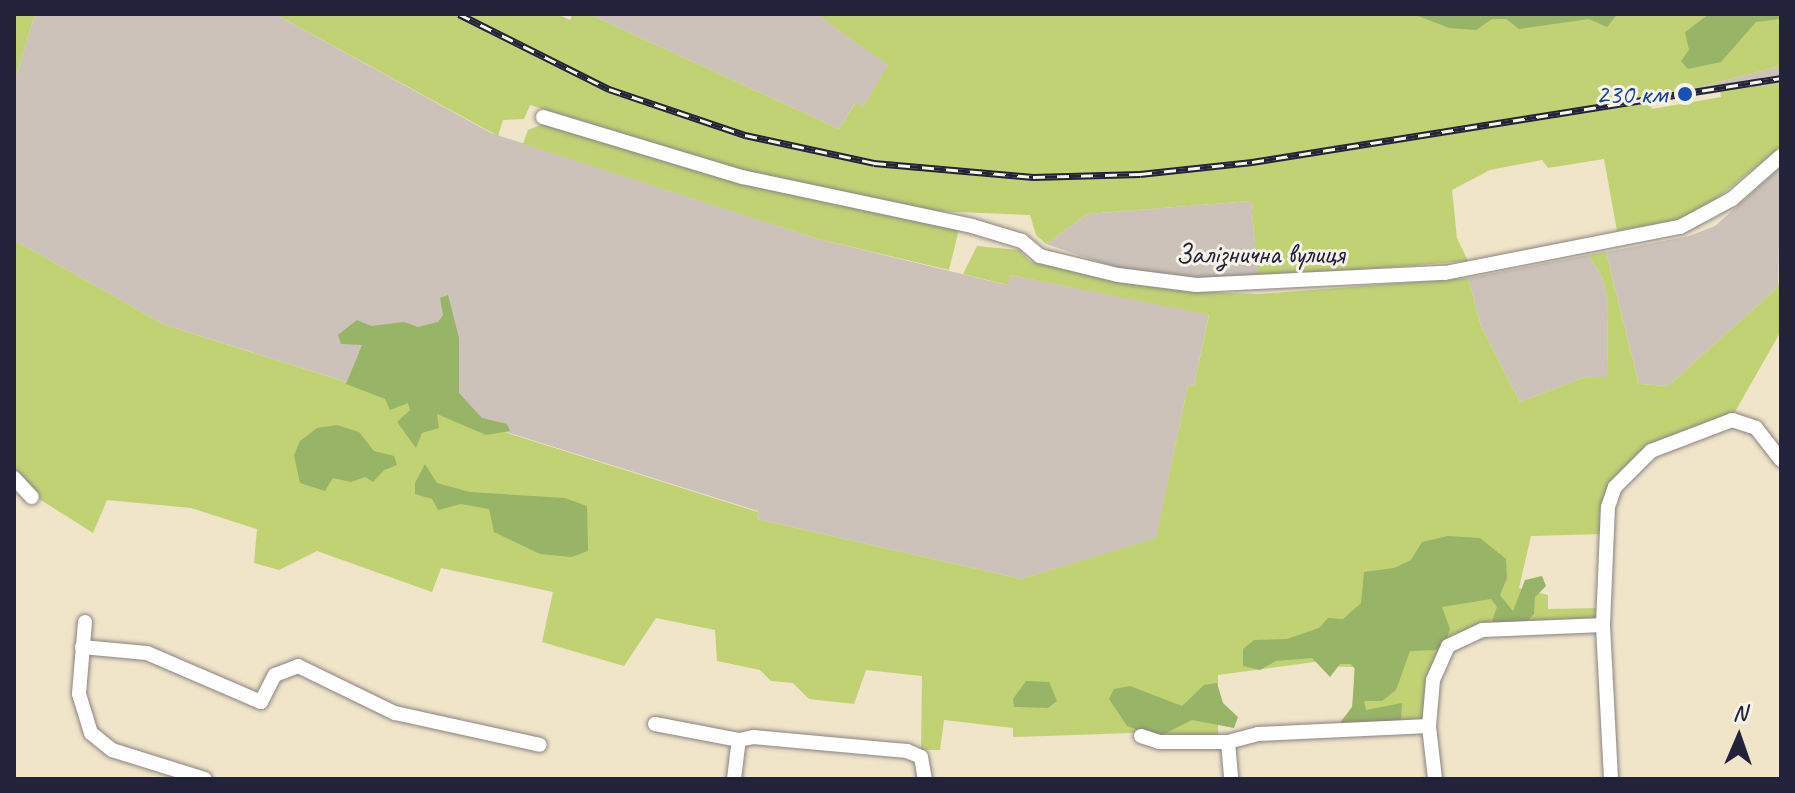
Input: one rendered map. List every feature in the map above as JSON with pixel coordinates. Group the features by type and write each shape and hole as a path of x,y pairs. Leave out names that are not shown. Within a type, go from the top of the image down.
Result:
{"street":[{"name":"Залізнична вулиця","path":"543,117 742,177 972,226 1022,241 1040,256 1118,275 1196,285 1445,273 1680,227 1732,199 1781,156"},
{"path":"1611,779 1603,625 1608,507 1615,487 1632,465 1670,442 1732,420 1756,428 1781,460"},
{"path":"14,478 32,497"},
{"path":"85,622 79,694 91,733 112,750 205,779"},
{"path":"1435,779 1429,726 1435,668 1460,637 1483,630 1603,625"},
{"path":"82,647 147,653 261,702 275,675 298,666 395,713 540,745"},
{"path":"655,724 739,740 753,737 907,751 921,757 925,779"},
{"path":"1141,736 1159,742 1228,742 1258,734 1429,726"},
{"path":"734,779 739,740"},
{"path":"1228,742 1231,779"}],"shaded area":[{"path":"35,14 275,14 491,133 822,240 1007,285 1010,275 1209,314 1194,386 1188,385 1156,539 1021,579 757,519 758,511 165,325 14,240 14,83"},
{"path":"457,14 544,59 745,134 874,162 1033,176 1139,173 1284,157 1691,89 1781,66 1781,83 1244,164 1140,176 1034,178 874,164 745,136 609,90 544,61"},
{"path":"589,14 816,14 889,65 863,107 855,103 839,129"},
{"path":"1781,167 1778,287 1668,386 1639,384 1606,252 1689,236 1715,226"},
{"path":"1251,201 1258,278 1195,279 1120,269 1046,244 1087,214"},
{"path":"1588,255 1602,277 1608,301 1607,378 1585,377 1520,402 1481,326 1468,278"}],"green space":[{"path":"14,14 35,14 14,83"},
{"path":"275,14 457,14 544,61 679,116 806,152 960,174 1140,176 1650,102 1652,109 1721,97 1720,91 1781,83 1781,146 1704,209 1673,221 1617,231 1604,159 1548,168 1542,160 1490,170 1452,190 1457,238 1468,261 1258,278 1251,201 1087,214 1046,244 1036,235 1030,215 934,211 744,171 530,105 524,119 503,120 498,136"},
{"path":"461,14 557,14 570,20 572,14 589,14 839,129 856,102 863,107 888,65 816,14 1781,14 1781,66 1691,89 1284,157 1139,173 1033,176 909,167 745,134 609,88"},
{"path":"1413,14 1616,16 1607,27 1589,19 1519,29 1506,19 1492,19 1476,30 1449,28"},
{"path":"1709,14 1781,14 1781,19 1756,22 1721,62 1688,69 1681,61 1689,50 1685,32"},
{"path":"546,123 959,229 949,270 822,240 523,144 528,130"},
{"path":"14,240 165,325 758,512 757,519 1021,579 1156,538 1188,385 1194,386 1209,315 1010,275 1008,285 963,274 977,246 1019,250 1030,261 1117,282 1197,292 1259,294 1468,278 1481,326 1520,402 1585,377 1607,377 1608,301 1602,277 1588,255 1606,252 1639,384 1668,386 1778,287 1781,266 1781,331 1732,417 1631,463 1604,534 1531,536 1519,588 1548,595 1548,609 1600,608 1593,621 1453,640 1427,719 1353,730 1354,667 1323,666 1322,661 1218,675 1218,737 1132,733 1013,737 1013,728 944,720 940,750 921,750 922,676 866,670 854,704 809,699 793,683 771,681 760,670 717,661 715,630 656,618 624,666 542,642 553,592 441,568 432,592 317,551 279,570 254,563 257,529 191,508 107,500 93,533 33,495 14,476"},
{"path":"448,295 459,338 459,393 482,418 507,424 510,431 486,435 437,414 439,428 422,433 416,448 397,422 410,410 408,403 390,410 385,399 346,384 362,345 341,344 338,335 357,320 371,326 404,322 418,327 438,322 443,315 440,298"},
{"path":"337,425 359,432 374,451 394,456 397,465 384,470 373,482 365,477 351,482 333,478 325,491 300,483 294,455 300,441 317,428"},
{"path":"425,464 437,483 470,492 565,498 587,506 588,551 572,557 540,554 494,532 489,509 461,504 438,510 432,499 415,494 415,483"},
{"path":"1448,536 1480,538 1506,559 1507,578 1500,595 1513,611 1525,580 1542,576 1546,586 1535,597 1534,614 1527,621 1491,624 1497,607 1491,599 1442,607 1450,629 1445,644 1436,650 1410,651 1396,690 1382,701 1364,701 1366,710 1402,703 1401,721 1339,724 1352,707 1355,669 1351,664 1340,664 1330,677 1312,658 1276,661 1260,670 1243,666 1243,649 1254,640 1287,639 1319,628 1328,618 1343,619 1361,603 1364,572 1394,568 1411,560 1422,542"},
{"path":"1026,681 1049,682 1057,701 1048,708 1014,707 1013,699"},
{"path":"1217,683 1223,703 1238,717 1234,728 1192,720 1158,737 1127,726 1109,699 1114,689 1130,686 1182,706 1204,685"}],"railway":[{"path":"459,14 609,89 745,135 874,163 1033,177 1140,174 1252,162 1781,78"}],"place":[{"name":"230 км","path":"1685,94"}]}
